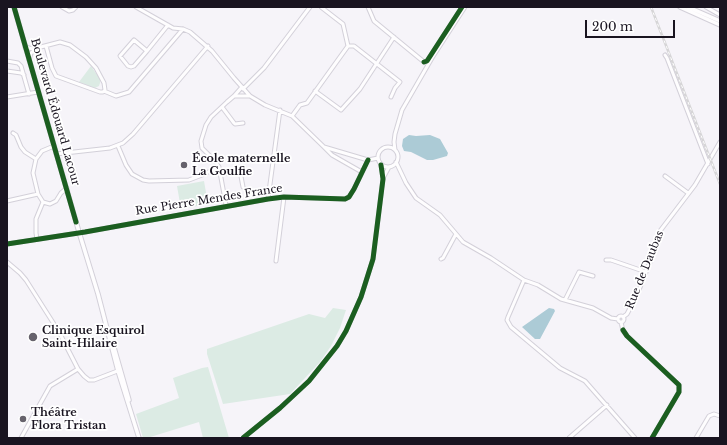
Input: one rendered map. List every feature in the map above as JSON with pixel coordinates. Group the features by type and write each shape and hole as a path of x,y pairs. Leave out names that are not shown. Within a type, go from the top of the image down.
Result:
{"main road":[{"name":"Boulevard Édouard Lacour","path":"14,7 79,232 90,264 109,334"},
{"path":"680,7 720,21"},
{"path":"688,7 720,25"},
{"path":"109,334 113,353 124,387 126,389"},
{"path":"109,334 115,349 130,409"},
{"path":"119,370 139,438"}],"street":[{"path":"62,7 73,10 76,7"},
{"path":"136,7 168,25 190,32 208,46 250,96 265,105 292,116 332,156 360,171"},
{"path":"226,205 219,167 200,144 206,125 211,117 257,77 310,7"},
{"path":"292,116 300,106 307,103 348,46 343,24 320,7"},
{"path":"368,7 374,21 424,62 427,61 463,7"},
{"path":"463,7 402,110 394,142 398,155 396,162 399,169 416,198 440,215 463,242 491,258 524,280 538,285 565,300 593,308 611,318 620,320"},
{"path":"706,7 720,14"},
{"path":"147,51 134,40 120,56 126,64 131,67 147,51 168,25"},
{"path":"46,46 52,68 56,76 87,88 100,92 104,91 116,96 131,91 183,29"},
{"path":"315,91 341,110 360,89 394,37"},
{"path":"25,48 38,48 64,42 70,44 81,53 99,74 106,88 104,91"},
{"path":"56,154 118,146 133,134 208,46"},
{"path":"348,46 354,46 400,82 395,88 391,97"},
{"path":"29,60 31,53 38,48"},
{"path":"664,55 670,65 708,164"},
{"path":"7,61 20,64 29,94"},
{"path":"7,71 21,73 24,75"},
{"path":"7,97 38,92"},
{"path":"234,96 250,96"},
{"path":"222,107 235,124 243,123"},
{"path":"268,199 280,110"},
{"path":"13,133 16,135 25,152 36,159"},
{"path":"244,438 309,381 337,346 346,331 369,274 377,232 383,179 382,165 378,158 379,151 387,146 395,134"},
{"name":"Rue de Daubas","path":"652,438 679,392 679,385 627,336 623,331 620,316 624,317 627,314 634,300 655,249 660,231 708,164 720,142"},
{"path":"54,146 42,151 36,159 34,173 38,194 43,202 50,204 53,203 66,188"},
{"path":"118,146 126,165 132,174 143,180 189,180 219,167"},
{"path":"387,146 396,150"},
{"path":"324,147 368,160 378,158"},
{"path":"339,160 344,153"},
{"name":"Rue Pierre Mendes France","path":"7,244 226,205 268,199 284,197 345,199 349,197 354,189 368,160"},
{"path":"383,179 390,166 396,162"},
{"path":"382,165 399,169"},
{"path":"221,174 240,171 243,187"},
{"path":"665,176 688,193"},
{"path":"7,201 38,194"},
{"path":"276,261 284,197"},
{"path":"38,239 36,233 36,220 43,202"},
{"path":"441,259 443,258 456,234"},
{"path":"606,260 611,260 646,272"},
{"path":"7,262 26,280 59,332 78,369 87,379 92,380 119,370"},
{"path":"565,300 580,272 593,276"},
{"path":"524,280 508,317 508,323 560,368 585,381 635,438"},
{"path":"21,438 50,386 78,369"},
{"path":"569,438 607,405"},
{"path":"696,438 709,416 714,414 720,416"}],"shaded area":[{"path":"91,66 100,79 99,86 95,88 79,82"},
{"path":"204,181 208,204 181,209 177,186"},
{"path":"333,308 346,310 340,328 331,346 320,362 290,394 223,404 207,354 207,349 309,314 325,318"},
{"path":"208,367 229,438 203,438 199,422 143,438 136,414 179,398 173,378"}],"water":[{"path":"409,135 430,135 440,139 448,153 447,156 427,160 411,152 404,151 402,146 403,139"},
{"path":"549,308 554,309 555,311 540,339 535,339 522,327"}],"railway":[{"path":"651,7 720,184"}],"cycle path":[{"path":"14,7 76,222"},
{"path":"424,62 427,61 462,7"},
{"path":"7,244 85,232 268,199 284,197 345,199 349,197 354,189 368,160"},
{"path":"243,438 280,408 309,381 337,346 346,331 361,297 373,259 383,179 381,165"},
{"path":"623,330 627,336 679,385 679,392 652,438"}],"place":[{"name":"École maternelle La Goulfie","path":"184,165"},
{"name":"Clinique Esquirol Saint-Hilaire","path":"33,337"},
{"name":"Théâtre Flora Tristan","path":"23,419"}]}
